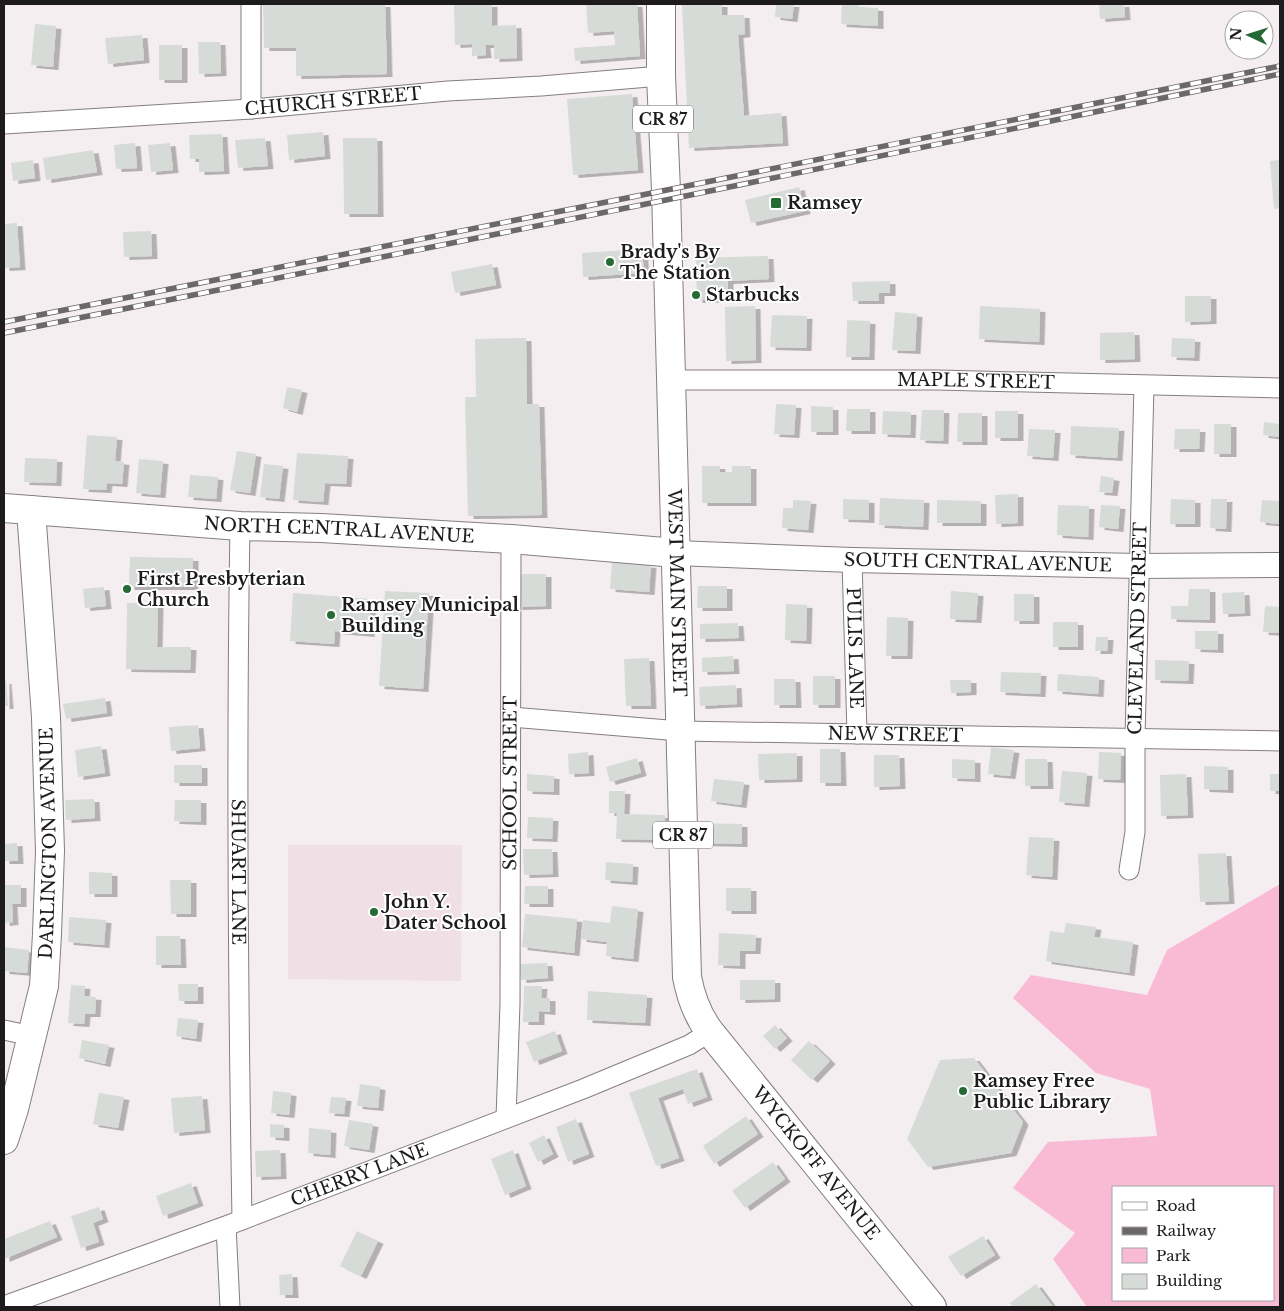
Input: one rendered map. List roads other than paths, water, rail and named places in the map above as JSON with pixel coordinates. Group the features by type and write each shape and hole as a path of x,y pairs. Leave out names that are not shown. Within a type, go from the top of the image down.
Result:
{"main road":[{"name":"CR 87","path":"661,4 661,76"},
{"name":"WEST MAIN STREET","path":"661,76 665,162 687,977 692,1000 705,1026"},
{"name":"NORTH CENTRAL AVENUE","path":"4,508 240,526 321,528 511,539 676,553"},
{"name":"DARLINGTON AVENUE","path":"4,1140 14,1109 44,986 50,850 46,717 31,510"},
{"name":"WYCKOFF AVENUE","path":"705,1026 932,1307"}],"street":[{"path":"251,4 251,109"},
{"name":"CHURCH STREET","path":"4,124 251,109 448,91 541,86 661,76"},
{"name":"MAPLE STREET","path":"670,380 937,380 1280,388"},
{"name":"CLEVELAND STREET","path":"1129,870 1135,832 1134,738 1144,386"},
{"name":"SHUART LANE","path":"230,1307 234,1223 238,1019 237,687 240,526"},
{"name":"SCHOOL STREET","path":"506,1118 510,994 511,539"},
{"name":"SOUTH CENTRAL AVENUE","path":"676,553 852,560 1140,566 1280,565"},
{"name":"PULIS LANE","path":"852,560 857,734"},
{"name":"NEW STREET","path":"510,717 680,731 1280,742"},
{"name":"CHERRY LANE","path":"4,1306 234,1223 583,1089 689,1045 705,1026"},
{"path":"4,1030 32,1036"}],"railway":[{"path":"4,322 1280,66"},
{"path":"4,333 1280,74"}],"place":[{"name":"Ramsey","path":"776,203"},
{"name":"Brady's By The Station","path":"610,262"},
{"name":"Starbucks","path":"696,295"},
{"name":"First Presbyterian Church","path":"127,589"},
{"name":"Ramsey Municipal Building","path":"331,615"},
{"name":"John Y. Dater School","path":"374,912"},
{"name":"Ramsey Free Public Library","path":"963,1091"}]}
